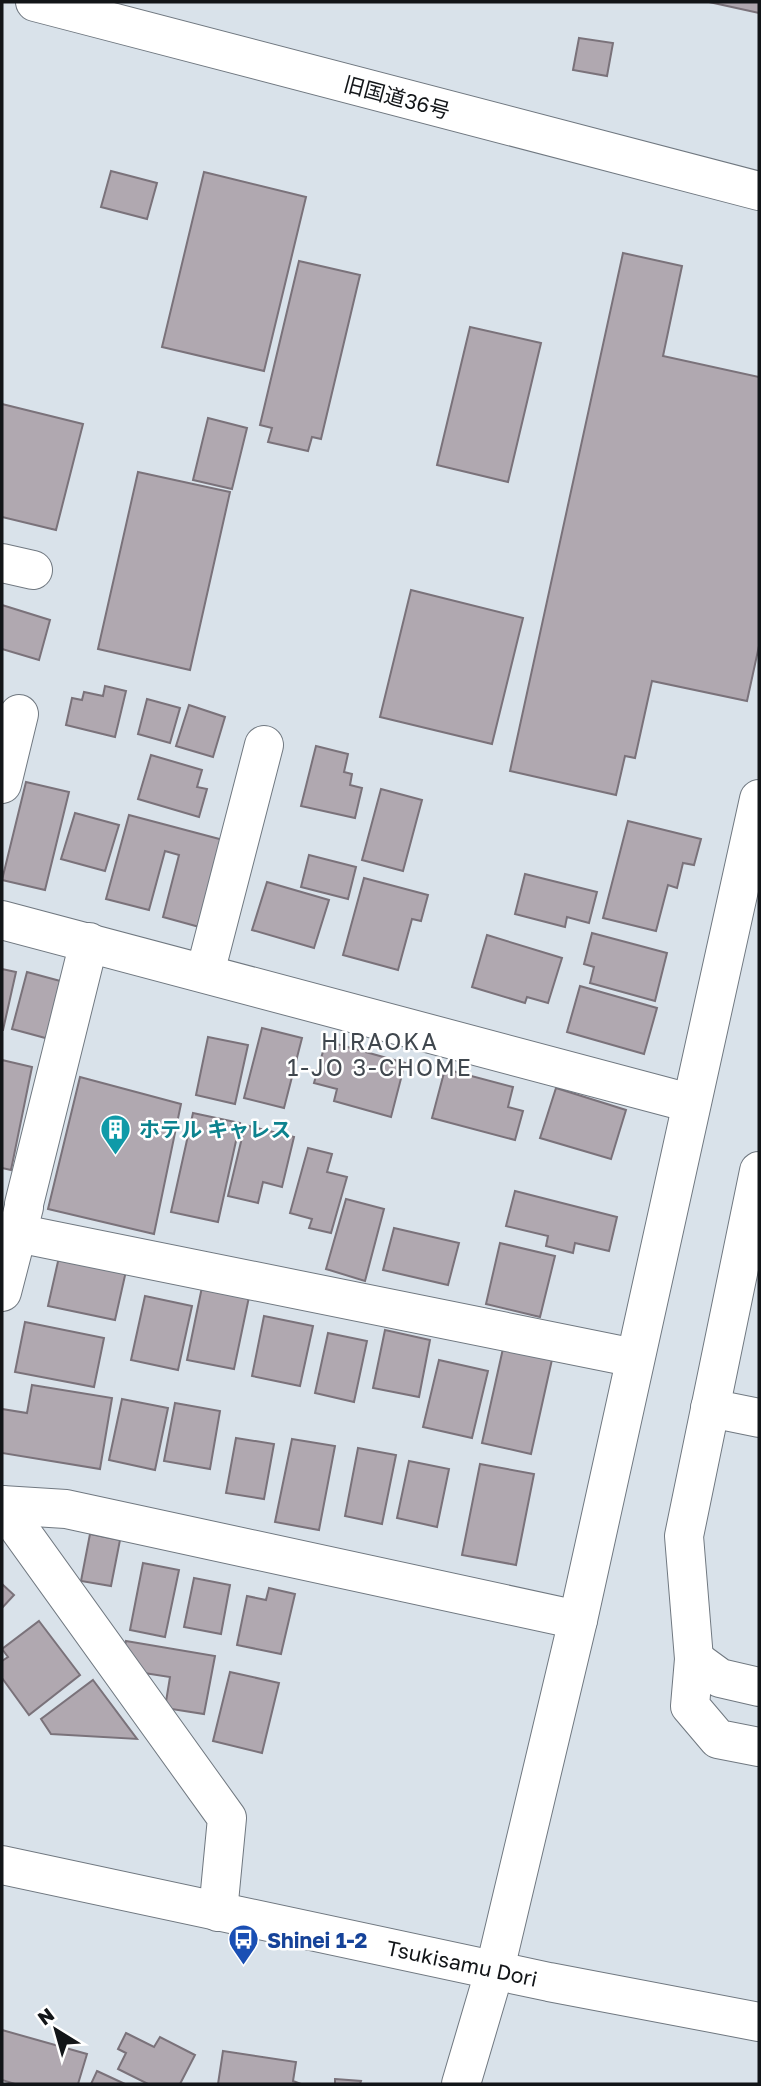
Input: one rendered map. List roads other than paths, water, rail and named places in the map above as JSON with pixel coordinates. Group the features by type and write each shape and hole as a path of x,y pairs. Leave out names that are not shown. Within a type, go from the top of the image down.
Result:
{"main road":[{"name":"旧国道36号","path":"35,2 759,191"},
{"path":"2,784 19,714"},
{"path":"205,973 264,745"},
{"path":"461,2084 495,1969 578,1620 759,799"},
{"path":"2,920 690,1103"},
{"path":"2,1292 14,1212 89,942"},
{"path":"758,1187 748,1282 710,1408 684,1535 694,1659 690,1706 718,1739 759,1747"},
{"path":"14,1212 635,1358"},
{"path":"710,1408 759,1418"},
{"path":"2,1505 66,1509 578,1620"},
{"path":"2,1505 227,1818 218,1912"},
{"path":"694,1659 720,1678 759,1686"},
{"name":"Tsukisamu Dori","path":"2,1866 759,2022"}],"place":[{"name":"ホテル キャレス","path":"116,1156"},
{"name":"Shinei 1-2","path":"244,1967"}],"district":[{"name":"HIRAOKA 1-JO 3-CHOME","path":"380,1054"}]}
